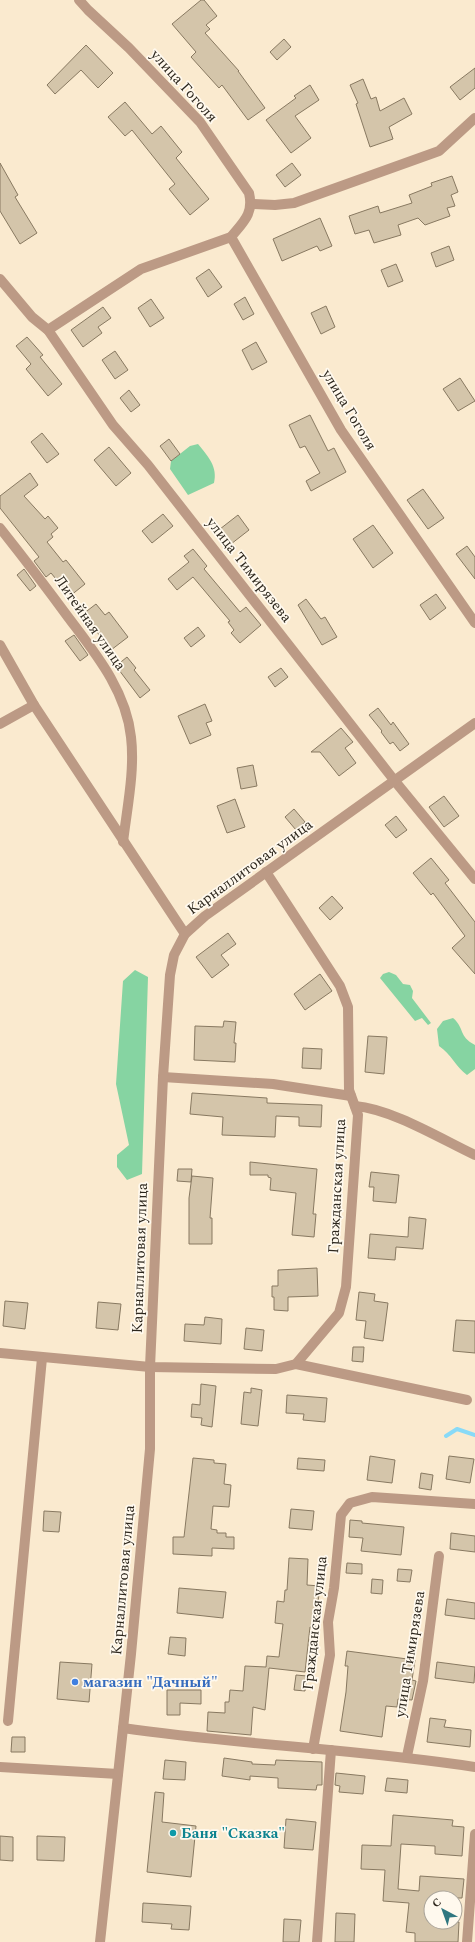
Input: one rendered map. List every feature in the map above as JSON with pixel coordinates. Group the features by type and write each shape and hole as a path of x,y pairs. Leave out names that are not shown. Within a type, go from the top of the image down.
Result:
{"street":[{"name":"улица Гоголя","path":"79,0 129,48 200,122 249,193 252,204"},
{"path":"48,330 141,269 231,237 248,216 252,204 275,206 294,203 439,151 475,118"},
{"name":"улица Гоголя","path":"231,237 341,430 475,623"},
{"name":"улица Тимирязева","path":"0,279 32,317 48,330 113,425 148,465 394,780 475,879"},
{"name":"Литейная улица","path":"0,528 100,659 114,684 125,710 131,736 132,763 124,842"},
{"path":"0,645 34,705 185,934"},
{"path":"0,724 34,705"},
{"name":"Карналлитовая улица","path":"100,1942 123,1728 150,1449 150,1367 163,1076 170,974 174,955 185,934 205,916 475,723"},
{"name":"Гражданская улица","path":"266,872 328,965 343,993 348,1007 349,1090 358,1115 346,1287 340,1313 296,1364"},
{"path":"163,1076 273,1084 353,1101 386,1113 475,1155"},
{"path":"0,1353 150,1367 276,1369 296,1364 467,1400"},
{"path":"8,1721 42,1358"},
{"name":"Гражданская улица","path":"313,1749 330,1655 328,1622 334,1588 341,1515 350,1503 372,1497 475,1504"},
{"name":"улица Тимирязева","path":"407,1756 423,1681 439,1556"},
{"path":"123,1728 189,1738 407,1756 475,1767"},
{"path":"317,1942 331,1750"},
{"path":"0,1767 118,1774"},
{"path":"467,1942 475,1834"}],"green space":[{"path":"198,444 209,457 215,472 214,483 188,495 170,469 171,461 190,446"},
{"path":"135,970 148,977 142,1174 127,1180 117,1167 117,1155 129,1145 116,1084 123,981"},
{"path":"389,972 396,975 403,984 410,985 413,991 412,998 431,1023 428,1025 422,1018 415,1021 380,978 383,974"},
{"path":"453,1018 459,1025 466,1038 475,1045 475,1069 467,1075 439,1046 437,1029 443,1021"}],"building":[{"path":"201,0 204,0 217,16 206,25 210,29 205,33 239,71 265,108 248,120 222,85 219,88 191,57 196,52 172,24"},
{"path":"284,39 291,47 277,60 270,52"},
{"path":"86,45 113,73 98,88 81,70 55,94 47,85"},
{"path":"475,68 475,88 460,100 450,87"},
{"path":"363,79 371,99 376,97 380,111 404,98 412,114 389,127 393,139 370,147 356,104 358,103 350,85"},
{"path":"310,85 319,100 295,116 311,138 291,153 266,120 296,98 294,96"},
{"path":"125,102 152,134 161,126 182,152 176,158 209,199 190,215 169,189 175,184 132,130 125,136 108,117"},
{"path":"0,163 18,195 15,197 37,233 20,244 0,211"},
{"path":"292,163 301,175 285,187 276,175"},
{"path":"452,176 458,192 451,195 455,206 447,208 450,216 425,225 418,218 398,225 401,235 374,243 369,230 355,234 349,216 378,206 380,213 412,203 409,195 432,186 431,183"},
{"path":"320,218 332,246 320,251 317,246 282,261 273,239"},
{"path":"449,246 454,260 436,267 431,253"},
{"path":"396,264 403,281 388,287 381,270"},
{"path":"209,269 222,287 208,297 196,278"},
{"path":"245,297 254,314 243,320 234,304"},
{"path":"151,299 164,318 150,327 138,308"},
{"path":"326,306 335,327 321,334 311,313"},
{"path":"103,307 111,318 98,327 102,333 83,347 71,330"},
{"path":"27,337 43,355 40,357 62,384 48,396 26,369 31,364 16,346"},
{"path":"256,342 267,362 252,370 242,350"},
{"path":"115,351 128,370 115,379 102,360"},
{"path":"460,378 475,401 458,411 443,389"},
{"path":"129,390 140,405 131,412 120,398"},
{"path":"310,415 328,451 334,448 346,472 311,491 306,481 320,473 305,446 300,448 289,425"},
{"path":"42,433 59,454 47,463 31,442"},
{"path":"169,439 180,454 171,461 160,446"},
{"path":"109,447 131,473 116,486 94,460"},
{"path":"30,473 38,485 24,496 45,519 48,516 58,528 51,534 53,537 47,542 63,562 66,560 85,584 70,596 51,573 46,577 34,561 39,557 0,508 0,496"},
{"path":"423,489 444,518 428,529 407,500"},
{"path":"163,514 173,526 152,543 142,531"},
{"path":"238,515 249,530 231,544 220,529"},
{"path":"373,525 393,553 373,568 353,539"},
{"path":"467,546 475,557 475,579 456,554"},
{"path":"193,549 207,566 204,569 240,612 246,607 261,625 240,643 231,633 234,630 228,622 230,621 193,577 177,590 168,579 189,562 184,556"},
{"path":"24,569 36,586 30,591 17,575"},
{"path":"436,594 446,608 430,620 420,605"},
{"path":"306,599 321,619 325,617 337,637 322,645 298,605"},
{"path":"96,604 105,615 109,612 128,637 111,650 83,614"},
{"path":"198,627 205,636 191,647 184,638"},
{"path":"74,635 88,655 80,661 65,641"},
{"path":"127,657 136,668 134,670 150,690 140,698 116,666"},
{"path":"281,668 288,677 275,687 268,677"},
{"path":"205,704 212,721 206,723 211,735 190,744 178,716"},
{"path":"378,708 391,725 393,722 409,744 400,751 393,742 390,744 369,715"},
{"path":"341,728 353,742 345,748 356,763 339,776 320,752 311,752"},
{"path":"253,765 257,786 241,789 237,768"},
{"path":"444,796 459,816 444,827 429,807"},
{"path":"235,799 245,827 227,833 217,806"},
{"path":"294,809 305,822 296,830 285,817"},
{"path":"396,816 407,830 396,838 385,825"},
{"path":"431,858 449,880 445,883 475,922 475,974 452,948 465,936 433,893 431,895 413,873"},
{"path":"332,896 343,908 330,920 319,908"},
{"path":"228,933 236,944 221,955 229,965 212,978 196,957"},
{"path":"320,974 332,991 305,1010 294,994"},
{"path":"224,1021 236,1022 234,1043 236,1043 235,1062 194,1060 195,1026 223,1027"},
{"path":"368,1036 387,1037 384,1074 365,1072"},
{"path":"303,1048 322,1049 321,1069 302,1068"},
{"path":"192,1093 267,1098 267,1103 322,1105 321,1127 299,1126 299,1117 276,1116 275,1137 222,1135 223,1117 190,1114"},
{"path":"250,1162 317,1169 313,1214 316,1214 314,1237 292,1235 296,1193 270,1190 271,1178 268,1177 268,1175 250,1175"},
{"path":"178,1169 192,1169 191,1182 177,1181"},
{"path":"371,1172 399,1175 396,1203 373,1201 374,1187 369,1187"},
{"path":"192,1176 213,1178 210,1218 212,1218 212,1244 189,1244 189,1198"},
{"path":"409,1217 426,1219 423,1249 396,1247 395,1260 368,1258 370,1234 408,1237"},
{"path":"317,1268 318,1296 288,1297 288,1311 274,1310 272,1286 278,1286 278,1270"},
{"path":"359,1292 375,1294 374,1301 388,1303 383,1341 364,1338 366,1321 356,1320"},
{"path":"5,1301 28,1303 25,1329 3,1326"},
{"path":"98,1302 121,1304 118,1330 96,1328"},
{"path":"205,1317 222,1319 221,1344 184,1341 185,1324 204,1325"},
{"path":"456,1320 475,1321 475,1353 453,1351"},
{"path":"246,1328 264,1330 262,1351 244,1349"},
{"path":"353,1347 364,1347 363,1362 352,1361"},
{"path":"201,1384 216,1386 212,1427 201,1425 202,1418 191,1417 192,1404 200,1405"},
{"path":"251,1388 262,1390 258,1426 241,1424 244,1392 251,1393"},
{"path":"287,1395 327,1398 325,1422 303,1420 304,1414 286,1413"},
{"path":"370,1456 395,1460 392,1483 367,1480"},
{"path":"449,1456 474,1459 470,1483 446,1479"},
{"path":"193,1458 214,1460 214,1463 226,1464 224,1484 231,1485 229,1507 213,1506 211,1529 217,1530 217,1533 226,1533 226,1537 234,1537 234,1549 212,1548 212,1556 173,1554 173,1537 184,1537"},
{"path":"298,1458 325,1460 324,1471 297,1469"},
{"path":"421,1473 433,1475 431,1490 419,1488"},
{"path":"291,1509 314,1511 312,1530 289,1528"},
{"path":"44,1511 61,1512 59,1532 43,1531"},
{"path":"350,1520 362,1521 362,1523 404,1527 401,1555 361,1551 363,1538 349,1537"},
{"path":"451,1533 475,1536 475,1552 450,1549"},
{"path":"289,1558 308,1559 307,1585 320,1586 315,1627 310,1627 305,1672 269,1668 265,1710 253,1707 251,1735 207,1731 208,1712 225,1713 225,1702 229,1702 230,1690 243,1691 245,1666 266,1667 267,1656 279,1657 283,1624 275,1623 277,1601 284,1602 285,1590 287,1590"},
{"path":"347,1563 362,1564 362,1574 346,1573"},
{"path":"398,1569 412,1570 410,1582 397,1581"},
{"path":"372,1579 383,1580 382,1594 371,1593"},
{"path":"179,1588 226,1592 223,1618 177,1613"},
{"path":"447,1599 475,1603 475,1619 445,1615"},
{"path":"170,1637 186,1638 185,1656 168,1654"},
{"path":"347,1651 415,1660 412,1680 416,1681 412,1700 398,1699 397,1707 386,1706 382,1737 340,1731 346,1692 348,1666 345,1666"},
{"name":"магазин \"Дачный\"","path":"60,1662 92,1664 89,1702 57,1699"},
{"path":"437,1662 475,1667 474,1683 435,1678"},
{"path":"296,1675 307,1676 305,1691 294,1690"},
{"path":"167,1690 201,1690 201,1704 180,1703 180,1715 167,1715"},
{"path":"430,1718 446,1720 444,1727 471,1730 470,1747 427,1742"},
{"path":"12,1737 25,1737 25,1752 11,1752"},
{"path":"224,1758 252,1762 252,1764 275,1765 276,1760 322,1762 322,1785 317,1785 316,1790 278,1788 278,1778 250,1776 250,1780 222,1776"},
{"path":"165,1760 186,1762 185,1780 163,1779"},
{"path":"336,1773 365,1776 363,1794 339,1792 340,1786 335,1785"},
{"path":"387,1778 408,1780 407,1793 385,1791"},
{"path":"155,1792 164,1793 162,1822 196,1826 191,1877 147,1872"},
{"path":"393,1815 453,1820 452,1826 464,1827 462,1856 435,1854 435,1846 401,1844 398,1889 419,1891 420,1876 464,1879 463,1890 423,1890 423,1930 459,1930 458,1942 415,1942 415,1933 406,1932 409,1903 383,1901 385,1870 361,1869 362,1845 391,1846"},
{"path":"286,1819 316,1822 313,1850 284,1848"},
{"path":"0,1836 13,1837 13,1861 0,1860"},
{"path":"37,1836 65,1837 64,1861 37,1860"},
{"path":"143,1903 191,1906 189,1930 171,1929 172,1924 142,1922"},
{"path":"336,1913 355,1914 354,1942 335,1942"},
{"path":"284,1919 301,1920 299,1942 283,1942"}],"waterway":[{"path":"446,1436 457,1429 475,1435"}],"place":[{"name":"магазин \"Дачный\"","path":"75,1682"},
{"name":"Баня \"Сказка\"","path":"173,1833"}]}
